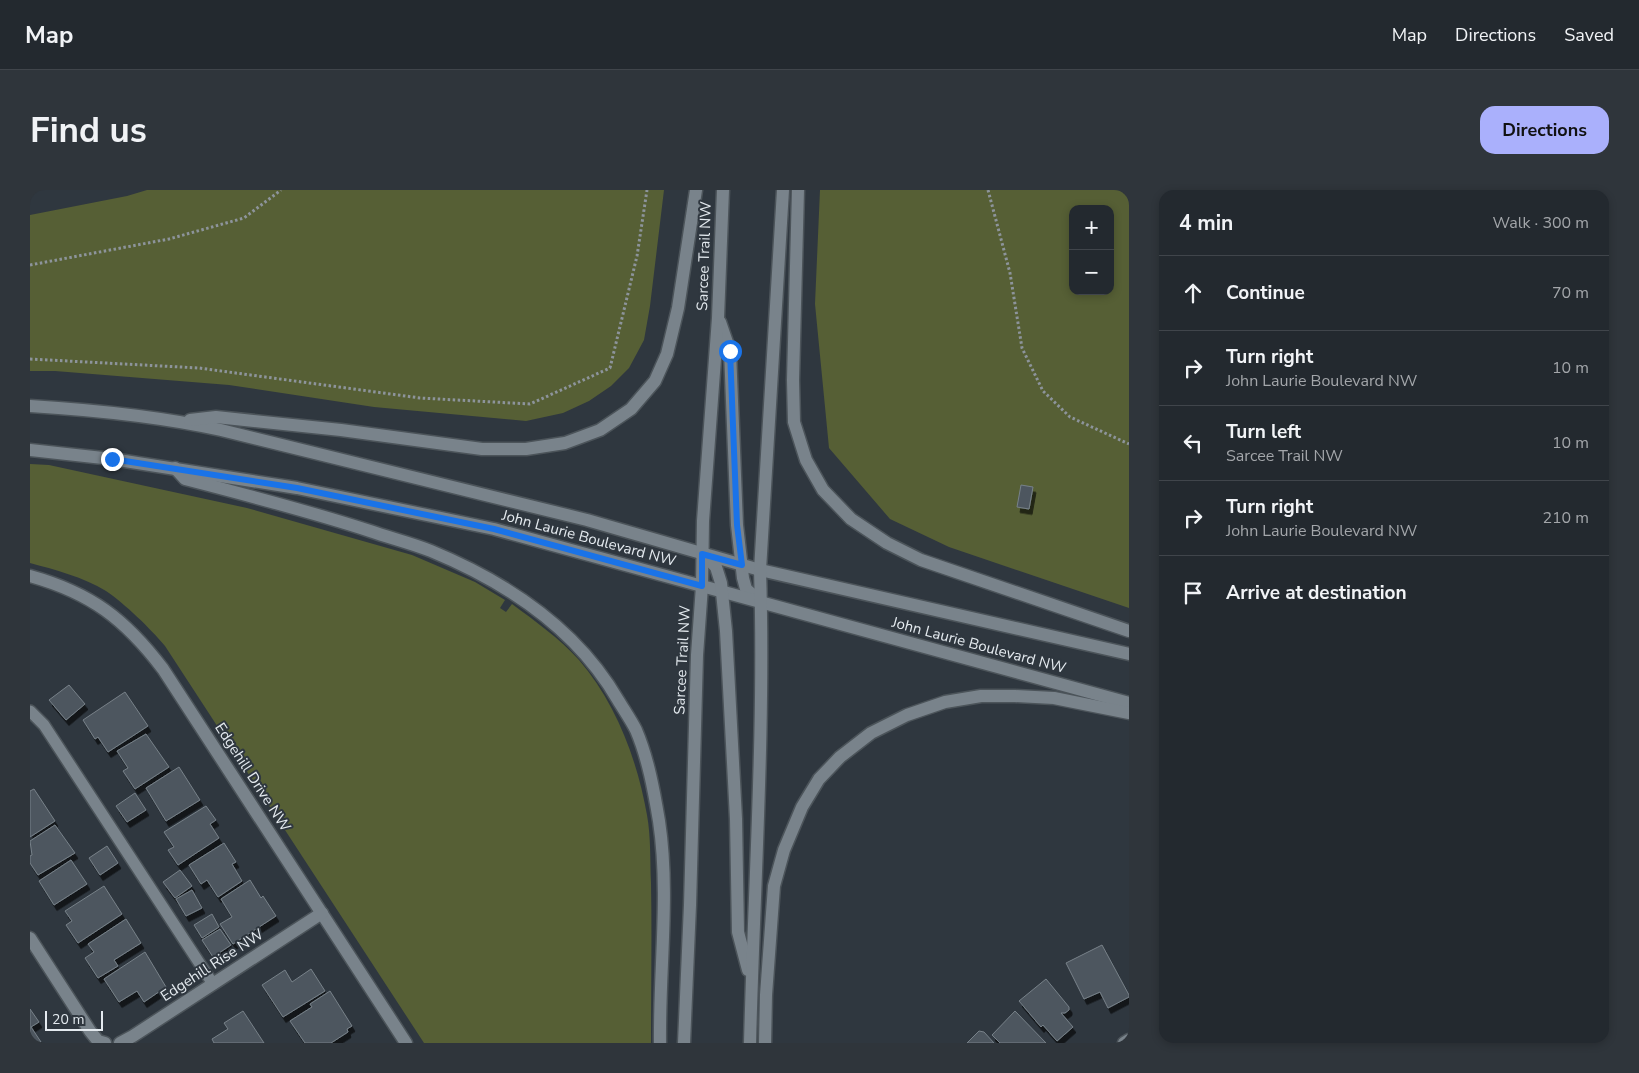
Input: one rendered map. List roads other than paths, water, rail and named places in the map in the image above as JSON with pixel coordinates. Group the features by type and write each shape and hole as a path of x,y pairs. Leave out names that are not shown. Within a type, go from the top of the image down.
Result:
{"main road":[{"path":"179,421 216,417 341,430 482,449 526,449 565,443 600,430 631,409 655,381 667,354 678,308 696,190"},
{"name":"Sarcee Trail NW","path":"684,1043 703,521 718,318 723,190"},
{"path":"750,1043 759,772 760,570 784,190"},
{"path":"798,190 793,380 794,422 806,460 823,490 851,519 886,543 921,560 1129,631"},
{"path":"718,318 730,351 737,525 743,578 746,589 761,603"},
{"name":"John Laurie Boulevard NW","path":"30,406 87,410 179,421 540,508 760,570 1129,654"},
{"name":"John Laurie Boulevard NW","path":"30,450 175,468 297,488 494,529 1129,703"},
{"path":"175,468 185,479 312,512 431,551 495,582 539,611 584,652 611,687 636,730 649,772 659,822 664,881 660,1043"},
{"path":"702,554 716,567 721,583 726,631 736,819 738,932 751,982"},
{"name":"Edgehill Drive NW","path":"30,576 78,593 105,609 148,649 163,669 406,1043"},
{"path":"765,1043 766,995 776,877 784,850 802,807 819,779 840,757 871,733 907,715 945,702 981,696 1054,698 1129,713"},
{"name":"Edgehill Rise NW","path":"120,1043 322,913"},
{"path":"30,938 90,1031 98,1041 104,1043"},
{"path":"1124,1043 1129,1040"}],"lane":[{"path":"30,711 44,725 213,984"}]}
